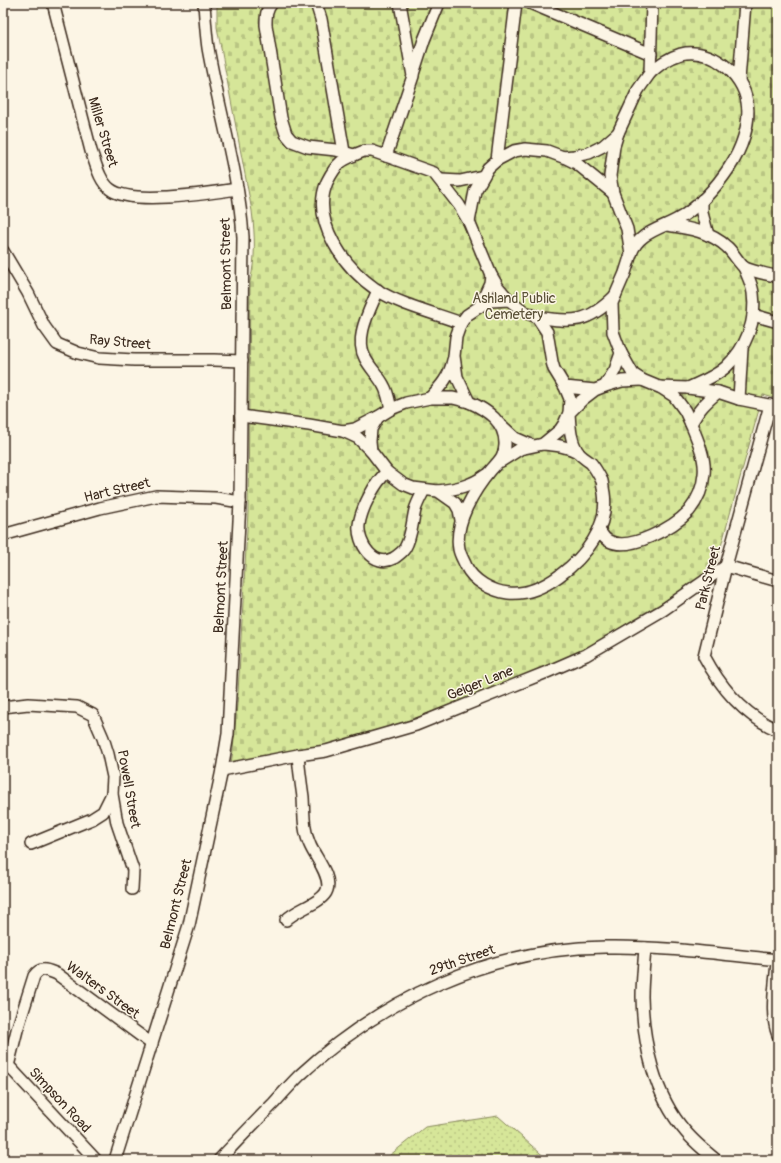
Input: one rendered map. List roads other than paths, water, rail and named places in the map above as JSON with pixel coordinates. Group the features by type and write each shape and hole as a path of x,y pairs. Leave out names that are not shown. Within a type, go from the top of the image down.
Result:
{"street":[{"name":"Miller Street","path":"53,3 91,151 99,174 110,190 118,194 137,197 191,196 237,189"},
{"name":"Belmont Street","path":"115,1160 189,925 222,770 228,734 240,502 243,237 242,217 237,189 208,47 204,3"},
{"path":"272,3 267,9 266,25 281,118 286,134 292,141 300,145 349,153 372,151 434,173 441,180 459,205 469,222 491,275 498,287 509,300 525,312 537,317 561,321 578,319 594,314 606,305 615,295"},
{"path":"316,3 322,19 349,153"},
{"path":"400,3 412,76"},
{"path":"386,156 424,40 439,3"},
{"path":"496,160 516,3"},
{"path":"530,3 549,7 651,54"},
{"path":"650,73 652,3"},
{"path":"739,80 745,3"},
{"path":"599,530 610,542 620,544 641,540 658,534 674,524 688,512 698,496 704,476 705,468 697,438 685,411 674,396 659,387 642,380 634,374 621,354 613,332 612,303 631,254 633,246 646,234 683,216 702,200 729,169 744,137 748,115 748,104 739,80 720,62 701,54 682,54 664,61 650,73 638,90 618,133 610,166 610,176 613,193 627,229 631,254"},
{"path":"563,157 589,153 603,146 618,133"},
{"path":"469,222 475,191 488,168 496,160 514,151 525,149 547,151 563,157 576,163 613,193"},
{"path":"349,153 330,176 323,192 322,209 330,234 342,256 359,276 378,290 402,302 461,323"},
{"path":"441,180 460,182 483,176"},
{"path":"702,200 702,213 708,235"},
{"path":"667,225 691,228 708,235 726,246 734,253 744,267 753,293 753,315 749,333 742,349 725,368 709,379 688,388"},
{"name":"Ray Street","path":"3,251 28,293 44,326 57,344 78,353 99,358 134,360 242,361"},
{"path":"744,267 778,277"},
{"path":"479,307 490,283 491,275"},
{"path":"378,290 363,325 362,351 365,358 384,385 391,409"},
{"path":"430,398 446,380 452,367 456,337 461,323 467,315 491,301 509,300"},
{"path":"753,315 778,322"},
{"path":"537,317 547,332 554,369 565,386 570,399 570,435 578,452"},
{"path":"740,399 742,349"},
{"path":"600,388 615,370 621,354"},
{"path":"454,356 457,377 469,402"},
{"path":"543,444 564,424 569,413 582,400 600,388 622,381 642,380"},
{"path":"565,386 600,388"},
{"path":"659,387 688,388 718,392 740,399 774,406"},
{"path":"691,424 704,404 718,392"},
{"path":"343,431 355,429 391,409 406,403 430,398 453,398 478,406 492,415 501,426 515,438 531,445"},
{"name":"Park Street","path":"774,406 726,566 704,656 714,674 734,700 743,709 778,730"},
{"path":"241,416 343,431 358,438 371,451 387,472 403,484 424,490 438,491 458,489 468,485 479,480 501,461 520,449 531,445 558,445 568,447 578,452 592,465 602,482 605,502 602,521 594,540 585,553 565,572 546,585 526,592 504,592 484,584 475,578 468,570 460,551 458,532 461,520 476,493 491,471"},
{"path":"371,451 371,429 378,416"},
{"path":"501,426 504,433 506,446 501,461"},
{"path":"387,472 371,493 364,508 359,525 359,534 365,550 376,559 383,561 389,560 400,554 405,548 411,533 415,508 424,490"},
{"path":"438,491 455,503 459,510 461,520"},
{"name":"Hart Street","path":"3,535 100,508 156,496 216,498 240,502"},
{"path":"585,553 595,547 610,542"},
{"path":"726,566 778,581"},
{"name":"Geiger Lane","path":"222,770 298,755 326,752 416,725 586,655 663,610 726,566"},
{"name":"Powell Street","path":"3,707 28,704 77,707 93,715 108,754 113,777 112,794 117,823 133,870 132,889"},
{"path":"286,920 290,916 319,900 328,890 327,877 310,845 304,827 298,755"},
{"path":"31,844 92,819 103,812 112,794"},
{"name":"29th Street","path":"219,1160 299,1076 323,1056 368,1022 416,994 464,974 507,960 534,954 580,948 645,948 778,960"},
{"path":"645,948 642,995 643,1016 646,1043 660,1091 671,1112 684,1130 700,1147 716,1160"},
{"path":"778,960 773,1009 774,1025 778,1035"},
{"name":"Walters Street","path":"6,1063 34,976 37,971 41,969 46,969 57,974 152,1044"},
{"name":"Simpson Road","path":"6,1063 96,1160"}],"park label":[{"name":"Ashland Public Cemetery","path":"514,306"}]}
